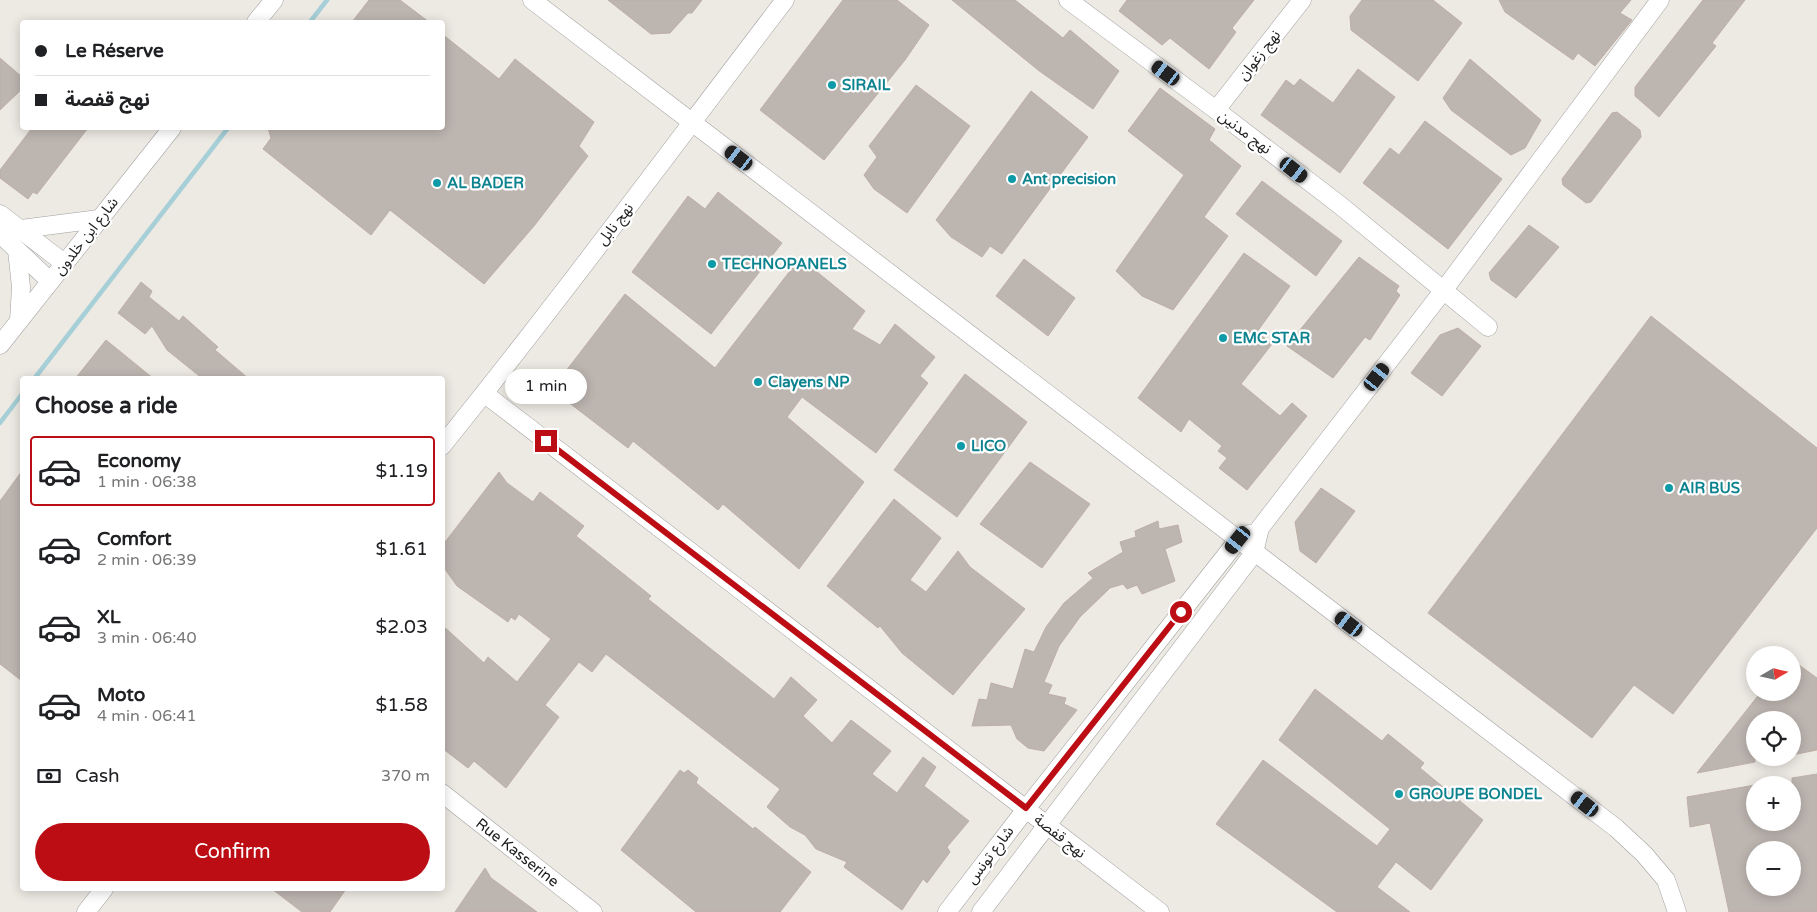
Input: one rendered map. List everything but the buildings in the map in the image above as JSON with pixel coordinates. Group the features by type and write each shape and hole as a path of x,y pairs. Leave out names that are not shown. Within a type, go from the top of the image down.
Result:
{"street":[{"path":"258,20 274,0"},
{"path":"532,0 1616,828 1644,854 1666,880 1676,912"},
{"name":"نهج نابل","path":"445,442 485,394 785,0"},
{"name":"نهج مدنين","path":"1068,0 1341,206 1488,327"},
{"name":"نهج زغوان","path":"1216,110 1302,0"},
{"path":"1238,540 1260,528 1443,291 1660,0"},
{"name":"شارع ابن خلدون","path":"0,345 170,130"},
{"path":"0,214 64,263"},
{"path":"21,229 99,220"},
{"path":"0,234 50,281"},
{"path":"18,250 21,287 19,321"},
{"name":"نهج قفصة","path":"485,394 1160,912"},
{"path":"1254,553 1260,528"},
{"name":"شارع تونس","path":"947,912 1026,808 1238,540"},
{"name":"شارع تونس","path":"981,912 1254,553"},
{"name":"Rue Kasserine","path":"445,795 593,912"},
{"path":"86,912 102,891"}],"waterway":[{"path":"312,20 327,0"},
{"path":"36,376 226,130"},
{"path":"0,423 20,397"}],"place":[{"name":"SIRAIL","path":"832,85"},
{"name":"Ant precision","path":"1012,179"},
{"name":"AL BADER","path":"437,183"},
{"name":"TECHNOPANELS","path":"712,264"},
{"name":"EMC STAR","path":"1223,338"},
{"name":"Clayens NP","path":"758,382"},
{"name":"LICO","path":"961,446"},
{"name":"AIR BUS","path":"1669,488"},
{"name":"GROUPE BONDEL","path":"1399,794"}],"route":[{"path":"546,441 1026,808 1181,612"}]}
